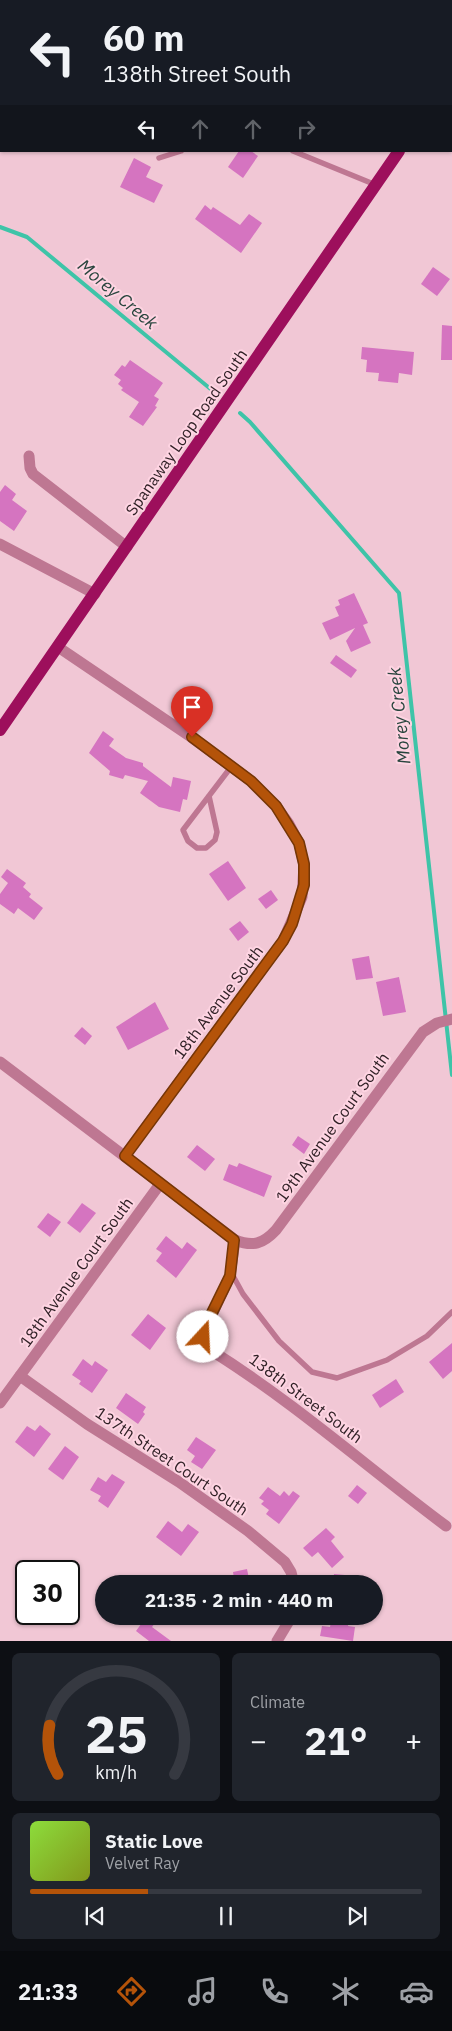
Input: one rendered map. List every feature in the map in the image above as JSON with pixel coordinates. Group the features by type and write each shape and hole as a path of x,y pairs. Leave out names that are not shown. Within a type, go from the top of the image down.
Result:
{"main road":[{"name":"Spanaway Loop Road South","path":"0,730 398,152"}],"street":[{"path":"28,456 33,474 127,547"},
{"path":"0,544 95,594"},
{"name":"18th Avenue South","path":"58,647 251,781 276,806 292,830 302,854 305,874 302,898 283,941 125,1156"},
{"name":"19th Avenue Court South","path":"234,1240 254,1245 268,1238 417,1040 428,1028 443,1020 452,1019"},
{"path":"0,1062 234,1240"},
{"name":"18th Avenue Court South","path":"0,1403 160,1184"},
{"name":"138th Street South","path":"234,1240 231,1272 203,1337 212,1352 257,1379 446,1526"},
{"name":"137th Street Court South","path":"20,1376 87,1424 179,1482 248,1531 285,1562 292,1575"},
{"path":"277,1641 287,1625"}],"lane":[{"path":"159,158 179,152"},
{"path":"294,152 376,185"},
{"path":"209,796 217,832 215,840 206,848 197,848 188,841 183,830 209,796 232,766"},
{"path":"231,1272 243,1294 279,1341 312,1372 337,1378 387,1360 427,1336 452,1312"}],"building":[{"path":"238,152 252,152 258,156 243,178 228,167"},
{"path":"134,158 151,167 146,177 163,185 154,203 120,187"},
{"path":"205,205 211,210 213,207 240,225 249,214 262,223 241,253 195,219"},
{"path":"433,267 450,279 437,296 421,284"},
{"path":"442,325 452,326 452,360 441,360"},
{"path":"362,347 414,352 412,375 399,373 398,383 378,381 379,373 366,372 367,360 361,359"},
{"path":"130,360 163,383 154,396 159,399 155,406 157,407 143,426 129,417 139,402 121,390 123,388 118,384 121,380 114,375 122,365 125,367"},
{"path":"5,485 16,494 12,500 27,511 14,531 0,521 0,492"},
{"path":"354,593 368,623 363,625 371,643 351,652 346,641 355,628 330,640 322,623 339,616 335,607 340,605 338,600"},
{"path":"336,655 357,670 351,678 330,663"},
{"path":"103,731 114,739 109,746 126,758 143,763 143,766 171,787 173,777 191,781 187,800 183,799 180,812 159,807 140,793 148,781 125,775 123,779 109,775 110,771 89,753"},
{"path":"228,861 246,888 228,901 209,874"},
{"path":"7,869 26,883 23,887 31,894 29,897 43,908 34,920 18,908 14,914 0,904 0,894 8,883 1,877"},
{"path":"271,890 278,900 266,909 258,899"},
{"path":"240,921 249,932 238,941 229,929"},
{"path":"369,956 373,978 356,980 352,959"},
{"path":"399,977 406,1012 383,1016 376,982"},
{"path":"155,1002 169,1029 128,1050 116,1027"},
{"path":"82,1027 92,1036 85,1045 74,1036"},
{"path":"298,1136 310,1144 304,1154 292,1145"},
{"path":"197,1145 215,1159 205,1171 187,1157"},
{"path":"239,1163 272,1176 264,1197 223,1180 229,1164 237,1167"},
{"path":"82,1203 96,1213 80,1233 67,1223"},
{"path":"48,1213 61,1222 50,1237 37,1227"},
{"path":"166,1236 182,1249 187,1242 197,1250 176,1278 156,1261 162,1253 156,1249"},
{"path":"148,1314 166,1328 150,1350 131,1335"},
{"path":"452,1343 452,1371 443,1379 429,1362"},
{"path":"83,1359 92,1366 95,1361 108,1370 92,1393 79,1384 81,1381 72,1375"},
{"path":"396,1379 404,1392 380,1408 372,1395"},
{"path":"126,1393 146,1407 143,1412 145,1414 138,1424 116,1408"},
{"path":"40,1425 51,1434 34,1457 15,1442 27,1426 35,1431"},
{"path":"196,1437 216,1450 202,1469 191,1462 195,1456 187,1450"},
{"path":"65,1446 79,1457 63,1480 48,1469"},
{"path":"112,1474 125,1482 108,1508 98,1501 101,1496 90,1490 98,1477 106,1482"},
{"path":"357,1485 367,1493 358,1504 348,1496"},
{"path":"268,1487 280,1496 284,1491 289,1496 293,1491 300,1496 279,1524 266,1514 269,1510 261,1504 264,1501 259,1498"},
{"path":"168,1521 182,1532 188,1524 199,1532 181,1556 156,1537"},
{"path":"326,1528 335,1537 331,1541 344,1557 332,1568 318,1552 312,1557 303,1548"},
{"path":"247,1569 248,1575 234,1575 233,1572"},
{"path":"140,1625 153,1625 152,1627 171,1641 149,1641 136,1631"},
{"path":"330,1625 348,1625 355,1627 353,1641 320,1636 322,1626 330,1627"}],"waterway":[{"name":"Morey Creek","path":"0,227 27,237 213,391"},
{"name":"Morey Creek","path":"240,413 250,422 399,593 452,1075"}],"route":[{"path":"192,737 251,781 276,806 289,824 299,843 305,874 302,898 283,941 125,1156 234,1240 230,1276 206,1325 203,1337"}]}
